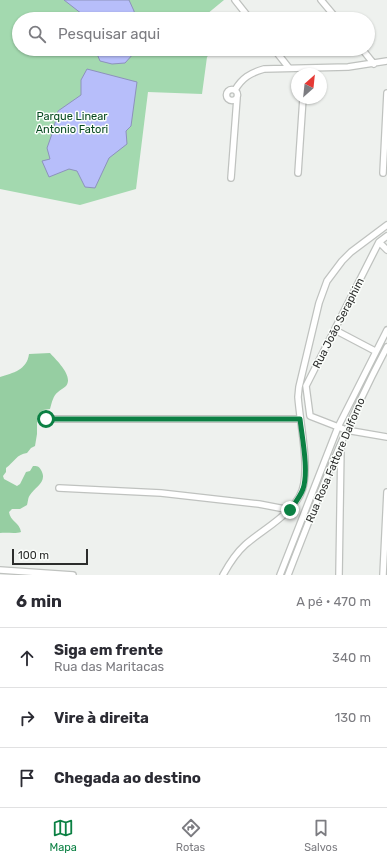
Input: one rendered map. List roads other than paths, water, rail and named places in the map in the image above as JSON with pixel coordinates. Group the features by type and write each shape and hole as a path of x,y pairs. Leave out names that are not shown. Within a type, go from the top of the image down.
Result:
{"street":[{"path":"235,0 244,12"},
{"path":"321,0 331,12"},
{"path":"280,56 289,68"},
{"path":"368,56 374,64"},
{"path":"327,69 387,61"},
{"path":"235,90 240,82 253,72 264,69 289,68"},
{"path":"235,90 231,89 228,91 226,96 230,100 237,98"},
{"path":"231,178 238,95 235,90"},
{"path":"383,173 387,93"},
{"path":"298,173 303,104"},
{"path":"223,575 230,562 241,548 290,510 298,499 304,484 305,471 298,397 302,371 319,303 327,281 342,261 351,252 387,224"},
{"name":"Rua João Seraphim","path":"338,427 310,416 306,386 379,242 387,236"},
{"path":"379,242 387,250"},
{"path":"335,330 376,351"},
{"name":"Rua Rosa Fattore Dalforno","path":"280,575 338,427 387,330"},
{"name":"Rua Rosa Fattore Dalforno","path":"288,575 346,430 387,347"},
{"path":"46,419 300,419"},
{"path":"338,427 346,430 387,437"},
{"path":"338,575 341,442"},
{"path":"59,488 161,493 259,504 290,510"},
{"path":"313,490 320,492"},
{"path":"383,575 387,492"},
{"path":"0,570 73,575"}],"water":[{"path":"64,0 129,0 134,12 79,12"},
{"path":"98,56 131,56 125,63 112,64 100,61"},
{"path":"87,69 137,82 131,126 126,131 127,144 109,158 95,188 85,187 77,171 69,169 49,177 42,161 50,159 47,148 58,111 81,95 81,80"}],"park label":[{"name":"Parque Linear Antonio Fatori","path":"72,122"}]}
